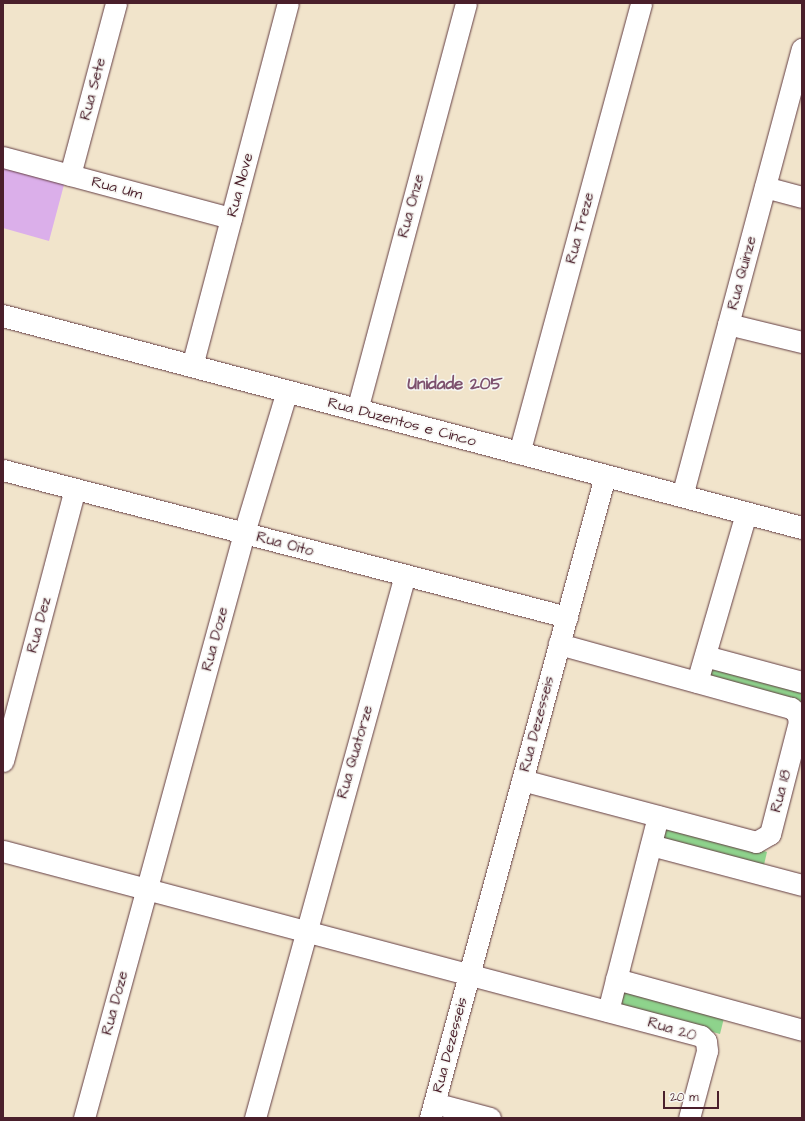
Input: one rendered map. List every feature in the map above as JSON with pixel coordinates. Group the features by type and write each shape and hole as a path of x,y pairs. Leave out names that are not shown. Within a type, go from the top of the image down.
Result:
{"street":[{"name":"Rua Sete","path":"70,175 116,3"},
{"name":"Rua Nove","path":"192,366 288,3"},
{"name":"Rua Onze","path":"357,410 466,3"},
{"name":"Rua Treze","path":"519,453 641,3"},
{"name":"Rua Quinze","path":"682,496 802,49"},
{"name":"Rua Um","path":"3,157 231,218"},
{"path":"765,187 802,197"},
{"name":"Rua Duzentos e Cinco","path":"3,316 802,528"},
{"path":"728,324 802,342"},
{"name":"Rua Doze","path":"84,1118 244,533 287,391"},
{"name":"Rua Oito","path":"3,470 567,617"},
{"name":"Rua Dezesseis","path":"432,1110 605,476"},
{"name":"Rua Dez","path":"3,761 75,489"},
{"path":"697,682 746,513"},
{"name":"Rua Quatorze","path":"255,1118 306,930 406,575"},
{"name":"Rua 18","path":"522,780 756,842 770,834 799,722 797,713 791,708 559,644"},
{"path":"705,656 802,682"},
{"path":"608,1011 658,816"},
{"path":"651,845 802,885"},
{"path":"3,851 470,973"},
{"name":"Rua 20","path":"470,973 701,1036 706,1041 707,1051 689,1118"},
{"path":"616,979 793,1028"},
{"path":"432,1110 490,1118"}],"green space":[{"path":"710,663 802,689 802,702 707,677"},
{"path":"663,823 767,852 763,869 659,840"},
{"path":"619,985 725,1014 720,1034 614,1005"}],"building":[{"path":"3,165 65,181 49,241 3,228"}],"district":[{"name":"Unidade 205","path":"455,385"}]}
